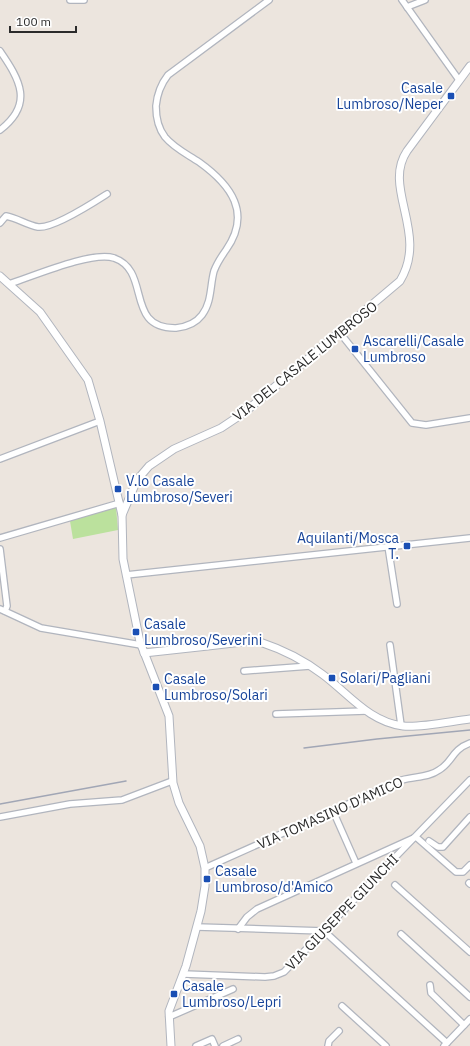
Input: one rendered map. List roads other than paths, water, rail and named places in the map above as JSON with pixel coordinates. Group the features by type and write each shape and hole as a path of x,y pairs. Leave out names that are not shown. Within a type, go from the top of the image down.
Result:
{"street":[{"path":"70,0 84,0"},
{"path":"9,284 86,258 108,257 121,261 130,270 136,281 142,309 147,317 154,322 167,327 181,327 192,324 202,315 209,301 216,266 235,232 237,207 233,196 222,180 175,147 164,136 157,119 157,97 161,86 168,76 269,0"},
{"path":"402,0 459,80"},
{"path":"407,7 425,0"},
{"path":"0,51 16,74 20,87 17,114 12,121 0,130"},
{"name":"VIA DEL CASALE LUMBROSO","path":"171,1046 169,1017 171,1005 184,974 197,927 204,897 205,868 200,846 179,803 172,781 168,712 141,646 123,556 122,515 136,482 149,466 174,449 230,423 261,400 395,287 404,274 408,258 410,237 399,184 400,164 407,151 470,66"},
{"path":"0,223 3,218 7,216 32,226 45,227 78,212 107,194"},
{"path":"0,276 40,312 78,364 89,384 100,421 122,515"},
{"path":"340,333 412,423 426,425 470,418"},
{"path":"0,459 100,421"},
{"path":"0,538 120,503"},
{"path":"126,575 470,538"},
{"path":"388,546 397,604"},
{"path":"0,549 2,586 7,606 3,610 30,624 45,629 141,646"},
{"path":"144,653 254,641 268,645 311,666 328,678 366,711 401,726 470,719"},
{"path":"390,645 401,726"},
{"path":"244,671 311,666"},
{"path":"276,714 366,711"},
{"name":"VIA TOMASINO D'AMICO","path":"205,868 402,780 437,772 445,766 456,750 470,743"},
{"path":"0,817 70,804 122,800 172,781"},
{"name":"VIA GIUSEPPE GIUNCHI","path":"184,974 265,977 276,976 290,968 469,782"},
{"path":"333,811 356,863"},
{"path":"429,841 438,848 442,847 470,817"},
{"path":"238,928 247,917 257,909 416,837 457,872 464,871 470,865"},
{"path":"395,885 470,952"},
{"path":"197,927 324,931 445,1044 468,1023 431,992 430,985"},
{"path":"401,934 470,997"},
{"path":"169,1017 234,989"},
{"path":"342,1006 386,1046"},
{"path":"328,1046 329,1041 339,1031"},
{"path":"196,1046 212,1039 216,1046"},
{"path":"223,1046 238,1039"}],"railway":[{"path":"304,748 470,730"},
{"path":"0,804 126,781"}],"place":[{"name":"Casale Lumbroso/Neper","path":"451,96"},
{"name":"Ascarelli/Casale Lumbroso","path":"355,349"},
{"name":"V.lo Casale Lumbroso/Severi","path":"118,489"},
{"name":"Aquilanti/Mosca T.","path":"407,546"},
{"name":"Casale Lumbroso/Severini","path":"136,632"},
{"name":"Solari/Pagliani","path":"332,678"},
{"name":"Casale Lumbroso/Solari","path":"156,687"},
{"name":"Casale Lumbroso/d'Amico","path":"207,879"},
{"name":"Casale Lumbroso/Lepri","path":"174,994"}]}
